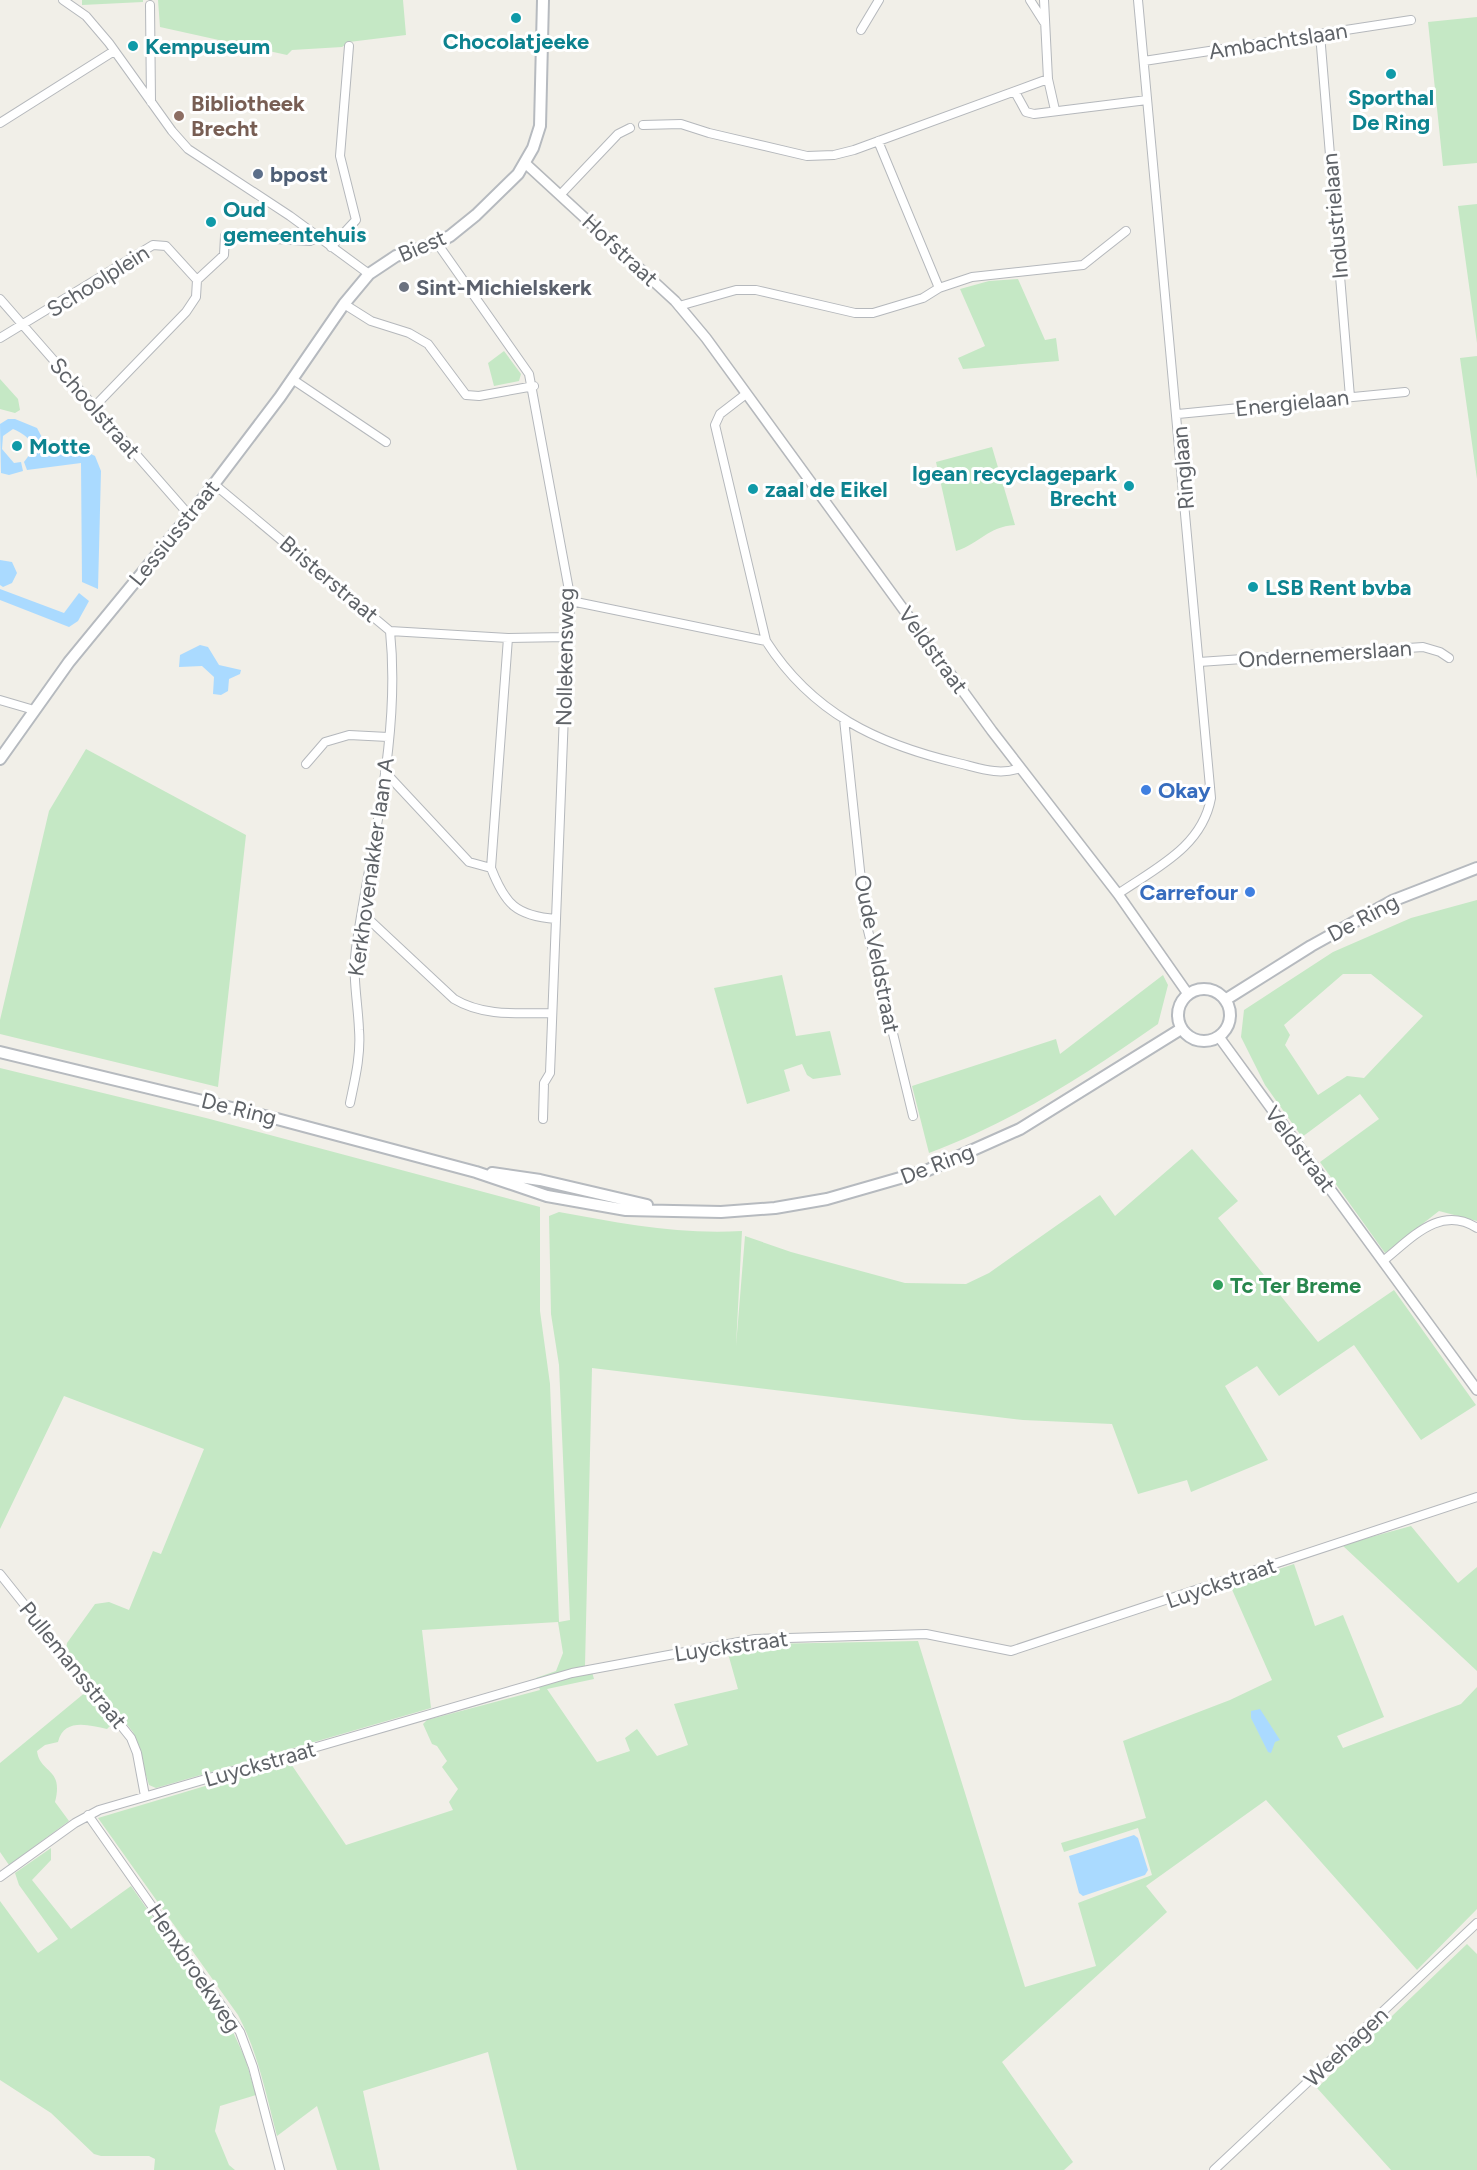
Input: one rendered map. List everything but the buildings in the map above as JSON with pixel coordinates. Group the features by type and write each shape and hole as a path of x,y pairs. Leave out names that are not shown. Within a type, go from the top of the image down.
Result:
{"main road":[{"name":"Biest","path":"344,304 369,274 408,251 437,243 476,215 510,183 525,163 533,148 541,116 543,0"},
{"name":"Lessiusstraat","path":"0,759 34,710 190,516 292,379 344,304"},
{"name":"De Ring","path":"1225,1000 1311,946 1392,901 1477,868"},
{"path":"1203,989 1211,990 1225,1000 1230,1015 1229,1023 1219,1037 1204,1041 1196,1040 1182,1029 1179,1007 1188,994 1203,989"},
{"name":"De Ring","path":"0,1052 124,1080 476,1172 547,1196 603,1208 721,1212 775,1208 827,1199 928,1170 1020,1129 1182,1029"}],"street":[{"path":"63,0 86,16 188,149 369,274"},
{"path":"861,30 879,0"},
{"path":"1030,0 1045,23"},
{"path":"1044,0 1048,79 1055,110"},
{"name":"Ringlaan","path":"1118,894 1189,844 1208,814 1211,798 1178,414 1138,0"},
{"path":"150,5 151,102"},
{"name":"Ambachtslaan","path":"1144,61 1411,20"},
{"name":"Industrielaan","path":"1320,34 1350,397"},
{"path":"331,247 356,220 340,156 349,46"},
{"path":"0,123 114,51"},
{"path":"643,125 681,124 709,133 807,156 834,155 1048,79"},
{"path":"1015,92 1026,112 1147,100"},
{"path":"561,194 618,134 630,128"},
{"path":"878,141 939,288"},
{"name":"Hofstraat","path":"525,163 679,306"},
{"path":"679,306 736,290 756,290 855,313 873,313 923,298 939,288 972,277 1083,265 1126,231"},
{"path":"94,407 193,304 196,297 197,280 224,255 225,236 310,241 318,237"},
{"name":"Nollekensweg","path":"437,243 529,374 534,386 571,602 567,638 550,1073 544,1083 543,1119"},
{"name":"Schoolplein","path":"0,338 153,245 165,246 197,280"},
{"name":"Schoolstraat","path":"0,299 190,516"},
{"path":"344,304 370,321 409,333 428,344 466,394 479,396 534,386"},
{"name":"Veldstraat","path":"679,306 1020,768 1118,894 1188,994"},
{"path":"292,379 386,442"},
{"name":"Energielaan","path":"1178,414 1406,392"},
{"path":"746,394 720,414 715,425 766,641 779,661 807,691 844,719 912,752 1003,773 1020,768"},
{"name":"Bristerstraat","path":"214,484 390,631 508,638 567,638"},
{"path":"571,602 766,641"},
{"name":"Kerkhovenakker laan A","path":"350,1102 359,1054 354,982 356,949 385,772 388,737 394,665 390,631"},
{"path":"508,638 491,868 500,891 510,903 536,918 556,919"},
{"name":"Ondernemerslaan","path":"1199,662 1423,647 1440,652 1449,658"},
{"path":"0,700 34,710"},
{"name":"Oude Veldstraat","path":"844,719 865,918 913,1116"},
{"path":"306,764 325,742 350,735 388,737"},
{"path":"385,772 469,862 491,868"},
{"path":"363,914 454,999 468,1008 498,1012 552,1013"},
{"name":"Veldstraat","path":"1219,1037 1477,1389"},
{"path":"1383,1261 1438,1220 1461,1220 1477,1228"},
{"name":"Luyckstraat","path":"0,1877 88,1815 145,1796 572,1674 755,1639 926,1634 1011,1651 1027,1648 1234,1580 1371,1530 1477,1497"},
{"name":"Pullemansstraat","path":"0,1574 131,1738 137,1753 145,1796"},
{"name":"Henxbroekweg","path":"88,1815 240,2032 253,2067 279,2170"},
{"name":"Weehagen","path":"1214,2170 1477,1923"}],"green space":[{"path":"82,0 143,0 143,2 82,5"},
{"path":"158,0 403,0 406,35 349,42 342,47 292,50 287,55 160,27"},
{"path":"1477,17 1477,163 1443,166 1428,22"},
{"path":"1477,204 1477,343 1458,206"},
{"path":"1018,279 1045,340 1056,338 1059,361 963,369 958,358 985,346 960,289 989,281"},
{"path":"504,351 521,374 519,381 494,386 488,363"},
{"path":"1477,356 1477,479 1460,358"},
{"path":"0,379 18,399 20,410 15,413 0,409"},
{"path":"992,447 1015,525 997,529 956,551 936,462"},
{"path":"86,749 246,835 218,1087 0,1034 0,1020 49,811"},
{"path":"1477,900 1477,1221 1439,1211 1385,1253 1320,1162 1379,1119 1360,1094 1302,1137 1265,1085 1241,1037 1244,1010 1333,952 1411,918","holes":["1343,974 1371,974 1423,1016 1364,1078 1347,1076 1318,1095 1285,1045 1290,1035 1284,1025"]},
{"path":"782,975 796,1036 830,1031 841,1075 813,1079 807,1075 802,1064 784,1070 790,1091 747,1104 714,988"},
{"path":"1163,975 1168,985 1158,1024 1048,1096 990,1127 929,1153 912,1086 1056,1039 1060,1054"},
{"path":"0,1068 206,1118 540,1207 540,1311 550,1384 559,1622 570,1620 559,1365 551,1314 549,1216 559,1212 673,1230 742,1231 736,1346 745,1236 791,1252 905,1283 966,1284 989,1273 1100,1195 1115,1216 1192,1149 1238,1201 1218,1218 1318,1342 1394,1290 1476,1405 1421,1440 1354,1345 1279,1396 1257,1366 1225,1386 1268,1460 1191,1492 1187,1480 1138,1494 1112,1424 1023,1420 592,1368 585,1666 590,1665 594,1679 547,1689 597,1762 630,1751 625,1738 637,1729 657,1756 688,1745 674,1704 738,1689 727,1650 765,1644 918,1641 1025,1987 1096,1966 1078,1903 1152,1875 1138,1828 1064,1852 1061,1843 1146,1818 1123,1741 1230,1700 1272,1680 1230,1585 1294,1564 1315,1626 1343,1615 1384,1717 1337,1736 1343,1748 1461,1704 1477,1687 1477,1909 1417,1970 1266,1800 1146,1886 1167,1912 1002,2062 1073,2162 1064,2170 517,2170 488,2052 363,2091 380,2170 337,2170 317,2106 277,2136 256,2059 238,2015 98,1818 289,1761 346,1845 453,1810 449,1802 458,1789 442,1767 447,1761 437,1746 432,1744 423,1724 427,1720 540,1690 536,1678 556,1671 563,1653 558,1622 422,1630 431,1708 156,1788 149,1785 133,1732 66,1649 67,1643 95,1604 109,1602 129,1610 153,1551 161,1554 204,1449 64,1396 0,1529"},
{"path":"1411,1526 1458,1583 1477,1567 1477,1671 1342,1545"},
{"path":"87,1691 113,1723 107,1729 85,1725 71,1726 61,1734 58,1742 45,1745 37,1751 42,1764 56,1782 55,1802 69,1821 9,1865 0,1852 0,1763"},
{"path":"51,1848 51,1860 32,1880 71,1929 131,1886 233,2032 245,2058 256,2095 220,2106 215,2131 229,2165 235,2170 154,2170 155,2159 149,2156 94,2154 51,2113 0,2080 0,1901 38,1953 58,1939 19,1885 15,1873"},
{"path":"1467,1944 1477,1954 1477,2170 1391,2170 1317,2088"}],"water":[{"path":"8,419 15,419 37,428 48,449 83,450 95,456 101,471 98,589 82,582 81,463 27,470 24,462 31,451 30,442 28,438 13,429 3,436 2,449 14,463 21,462 23,471 9,475 1,473 0,424"},
{"path":"0,560 12,562 17,573 12,583 3,587 0,585"},
{"path":"0,589 64,613 79,593 89,601 78,621 69,627 0,600"},
{"path":"200,645 208,647 219,665 241,670 240,674 229,679 228,691 221,695 213,694 214,677 202,666 179,667 180,655"},
{"path":"1260,1709 1280,1740 1275,1742 1271,1753 1268,1752 1251,1718 1251,1711"},
{"path":"1134,1835 1138,1838 1148,1870 1145,1875 1083,1896 1079,1893 1069,1856"}],"place":[{"name":"Chocolatjeeke","path":"516,18"},
{"name":"Kempuseum","path":"133,46"},
{"name":"Sporthal De Ring","path":"1391,74"},
{"name":"Bibliotheek Brecht","path":"179,116"},
{"name":"bpost","path":"258,174"},
{"name":"Oud gemeentehuis","path":"211,222"},
{"name":"Sint-Michielskerk","path":"404,287"},
{"name":"Motte","path":"17,446"},
{"name":"Igean recyclagepark Brecht","path":"1129,486"},
{"name":"zaal de Eikel","path":"753,489"},
{"name":"LSB Rent bvba","path":"1253,587"},
{"name":"Okay","path":"1146,790"},
{"name":"Carrefour","path":"1250,892"},
{"name":"Tc Ter Breme","path":"1218,1285"}]}
